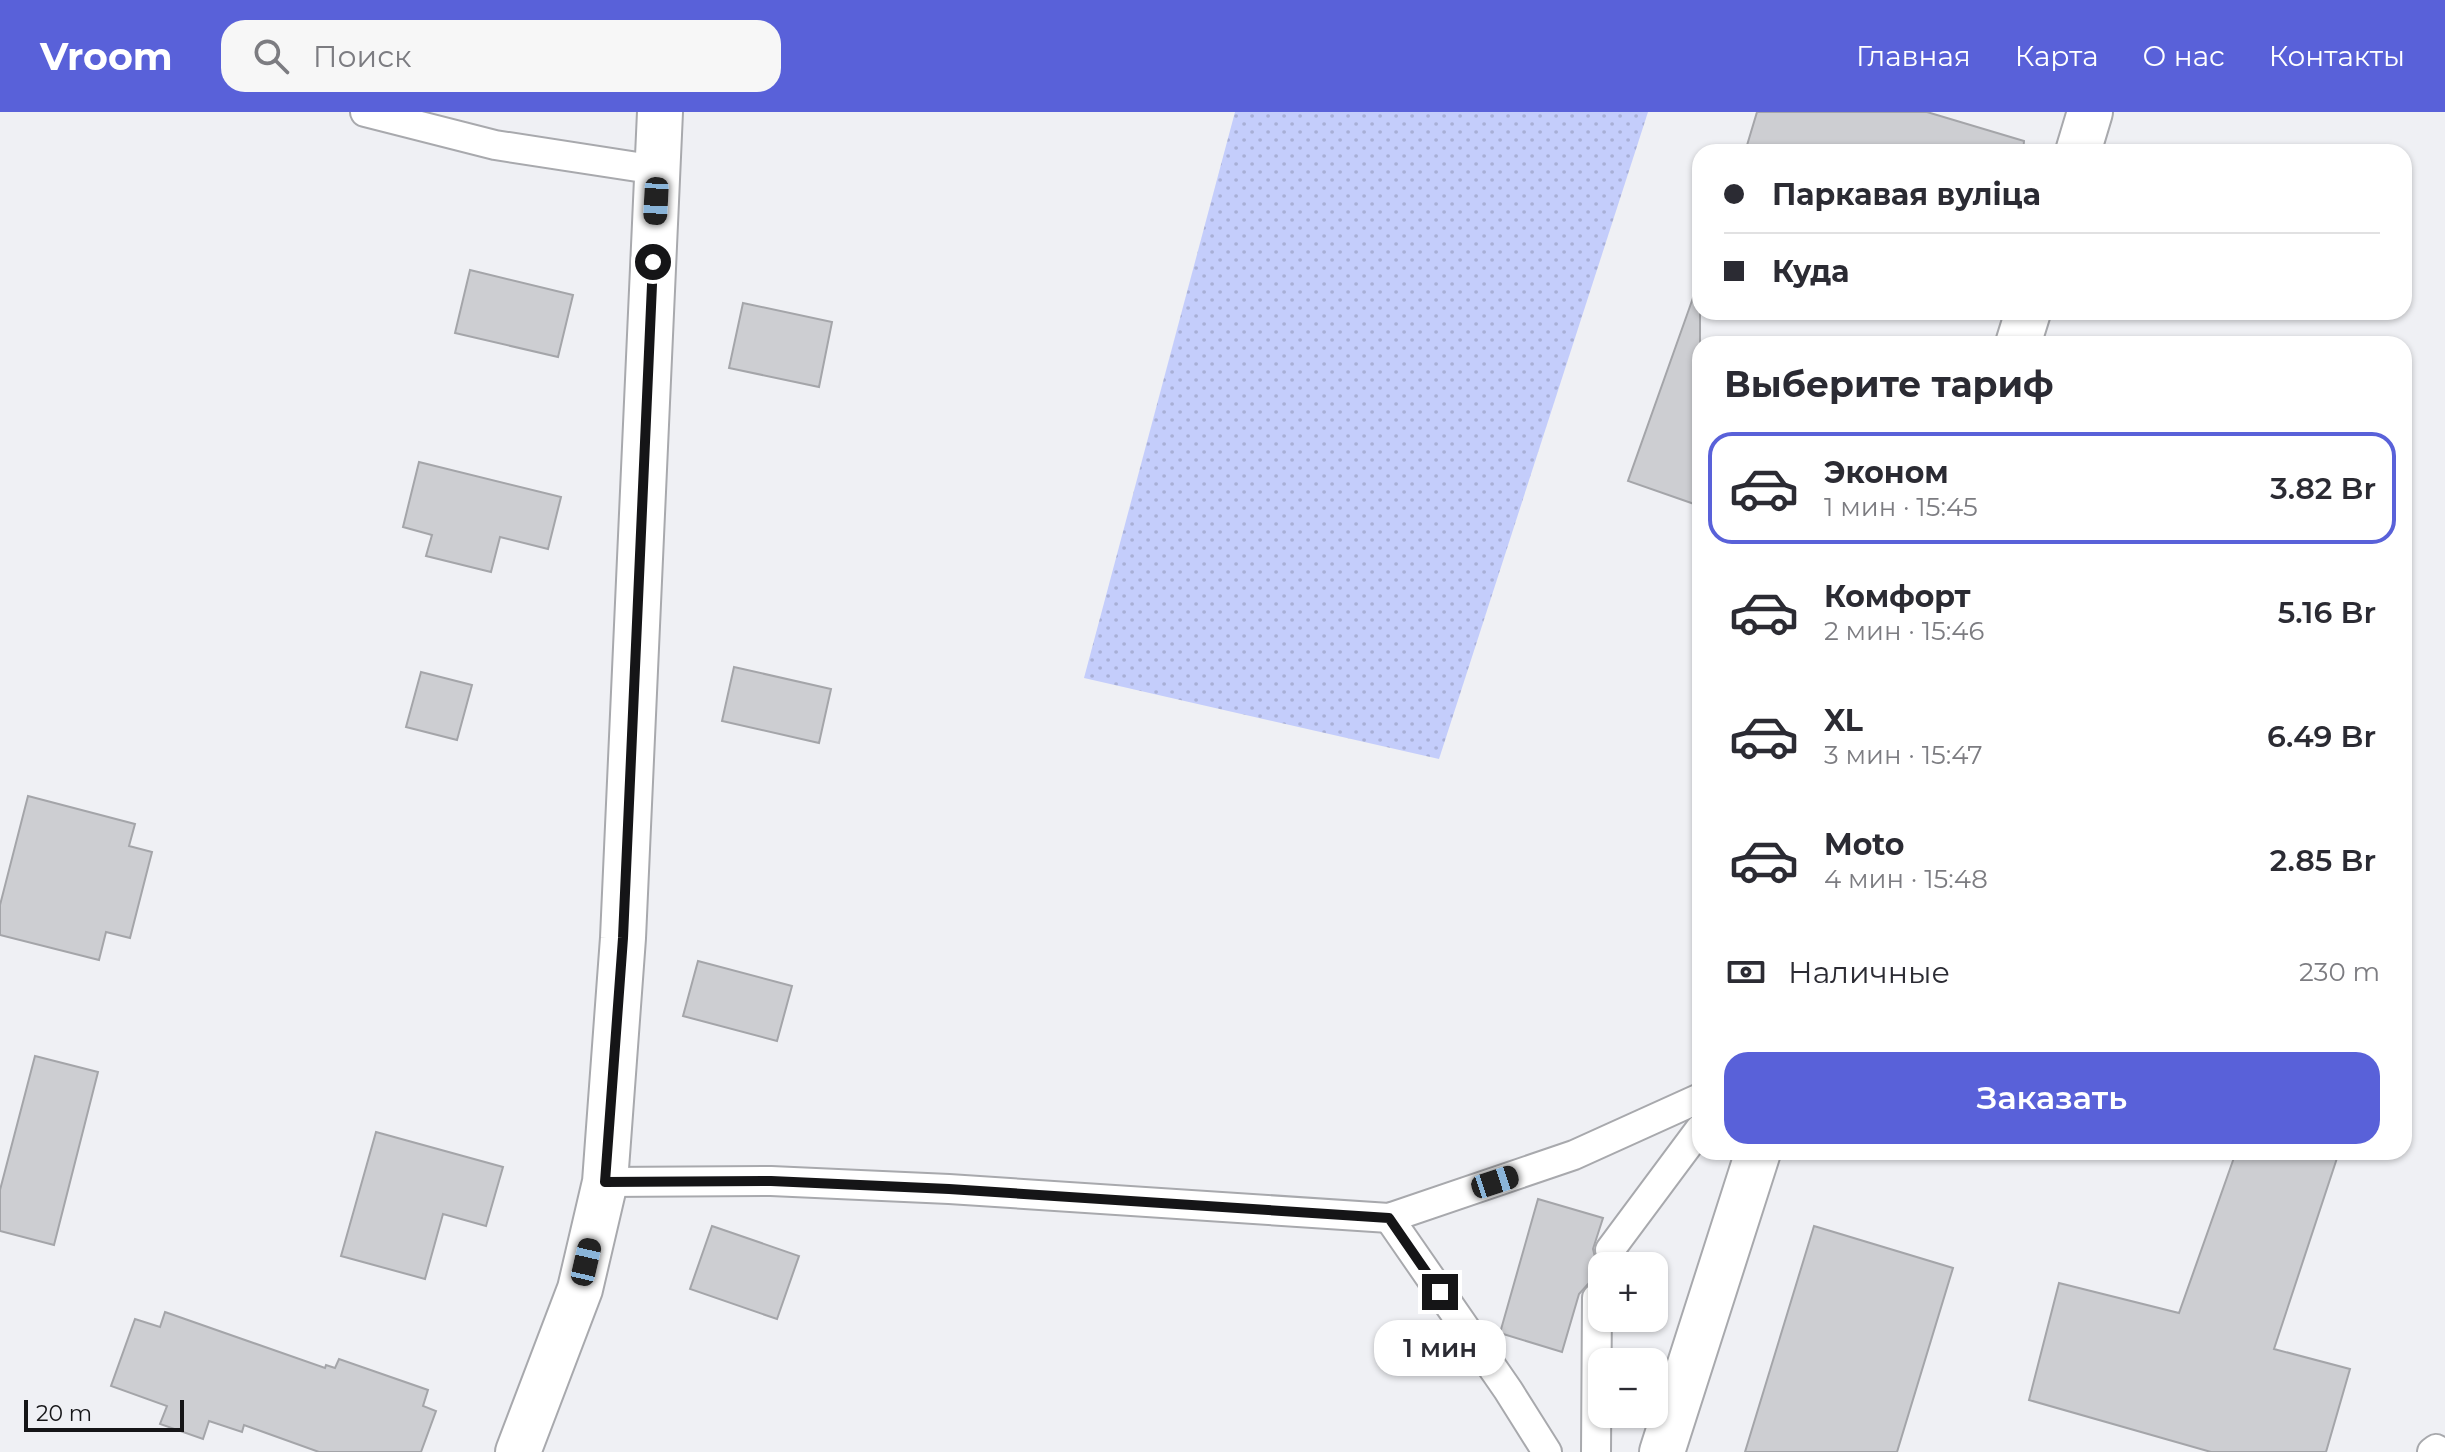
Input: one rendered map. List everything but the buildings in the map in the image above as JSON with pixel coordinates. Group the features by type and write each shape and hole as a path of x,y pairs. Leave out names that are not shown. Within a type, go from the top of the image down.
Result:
{"street":[{"path":"518,1452 580,1289 605,1182 623,938 660,112"},
{"path":"2080,144 2090,112"},
{"path":"1662,1452 1755,1160"}],"lane":[{"path":"365,112 495,145 657,170"},
{"path":"605,1182 786,1181 1389,1218 1574,1155 1692,1102"},
{"path":"1610,1250 1692,1140"},
{"path":"1389,1218 1547,1452"},
{"path":"1596,1452 1597,1332"},
{"path":"2432,1452 2436,1449 2441,1452"}],"shaded area":[{"path":"1235,112 1648,112 1439,759 1084,678"}],"route":[{"path":"653,262 623,938 605,1182 771,1181 949,1189 1389,1218 1440,1292"}]}
